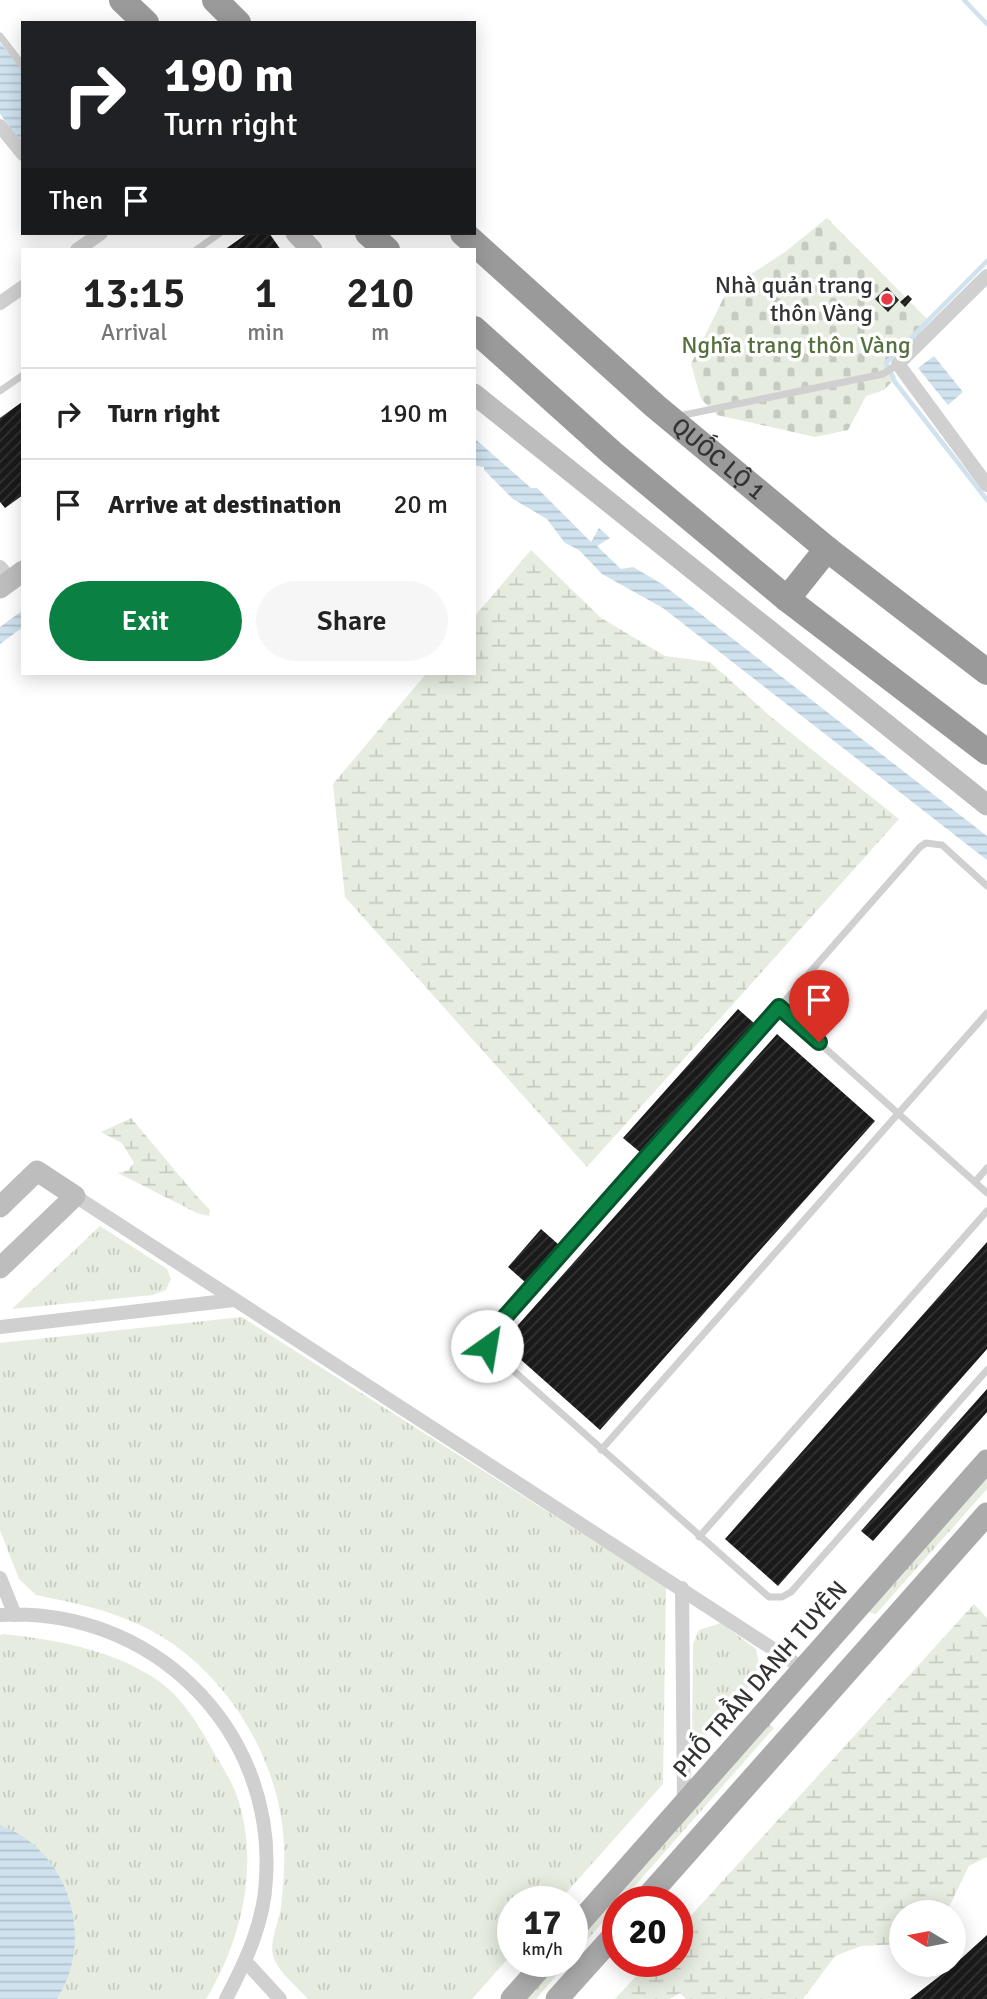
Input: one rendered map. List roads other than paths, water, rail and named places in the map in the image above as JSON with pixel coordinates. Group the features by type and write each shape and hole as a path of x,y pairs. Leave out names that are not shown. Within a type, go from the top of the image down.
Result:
{"highway":[{"path":"122,0 144,21"},
{"path":"215,0 236,21"},
{"path":"370,235 385,248"},
{"name":"QUỐC LỘ 1","path":"465,235 670,418 827,549 987,672"},
{"path":"476,331 612,453 788,599 987,752"},
{"path":"788,599 827,549"}],"main road":[{"path":"298,235 311,248"},
{"path":"476,396 987,805"},
{"path":"0,1207 37,1171 75,1196 0,1268"},
{"name":"PHỐ TRẦN DANH TUYÊN","path":"588,1913 987,1461"},
{"path":"657,1886 987,1514"},
{"path":"804,1669 831,1691"},
{"path":"557,1999 602,1949"},
{"path":"512,1999 532,1977"}],"street":[{"path":"0,126 21,152"},
{"path":"79,248 93,235"},
{"path":"987,276 898,364 987,485"},
{"path":"0,303 21,288"},
{"path":"75,1196 804,1669"},
{"path":"0,1327 234,1300"},
{"path":"0,1578 7,1615 45,1615 86,1623 126,1638 162,1659 194,1686 222,1719 243,1756 258,1796 266,1837 266,1880 261,1911 246,1962 226,1999"},
{"path":"682,1588 684,1805"},
{"path":"246,1962 280,1999"}],"lane":[{"path":"0,36 21,62"},
{"path":"199,248 217,235"},
{"path":"670,418 883,374 898,364"},
{"path":"0,391 21,376"},
{"path":"987,886 942,845 926,843 487,1340 490,1350 759,1591 769,1597 782,1597 791,1592 987,1370"},
{"path":"779,1007 987,1193"},
{"path":"601,1450 987,1013"},
{"path":"975,1182 987,1168"},
{"path":"699,1537 987,1211"}],"water":[{"path":"0,43 21,68 21,141 0,114"},
{"path":"934,356 963,392 948,405 918,368"},
{"path":"476,440 531,488 537,488 591,542 599,528 610,538 597,546 621,569 633,567 662,584 987,836 987,860 663,608 602,574 579,550 565,543 547,519 513,499 484,467 477,466"},
{"path":"21,611 21,628 0,644 0,627"},
{"path":"0,1825 24,1837 44,1854 59,1875 69,1898 74,1924 74,1949 69,1975 57,1999 0,1999"}],"waterway":[{"path":"964,0 987,24"},
{"path":"987,261 886,363 895,382 987,500"}],"place":[{"name":"Nhà quản trang thôn Vàng","path":"887,299"}],"park label":[{"name":"Nghĩa trang thôn Vàng","path":"796,345"}]}
